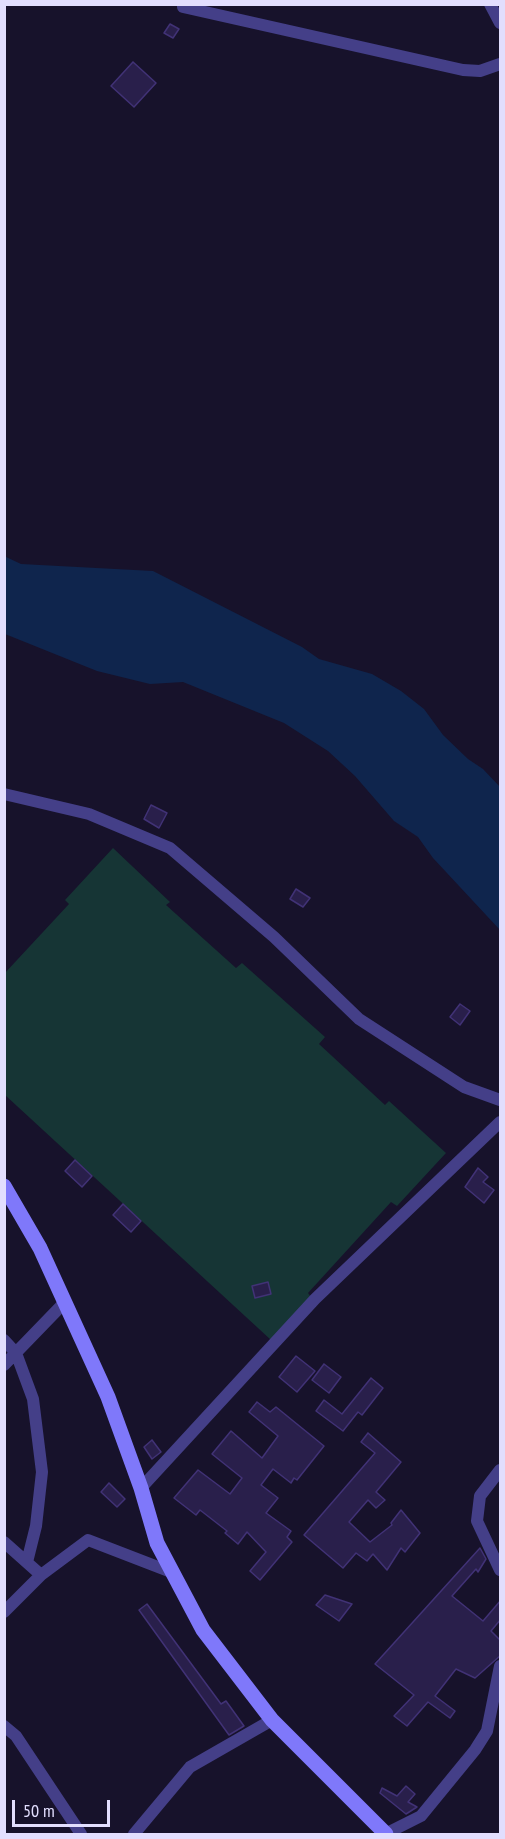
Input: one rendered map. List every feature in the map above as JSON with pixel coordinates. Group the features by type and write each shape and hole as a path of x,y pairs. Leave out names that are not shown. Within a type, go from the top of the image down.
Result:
{"street":[{"path":"490,4 501,23"},
{"path":"183,7 464,70 480,71 501,64"},
{"path":"4,794 89,814 170,848 274,938 358,1018 464,1087 501,1100"},
{"path":"141,1488 315,1299 501,1122"},
{"path":"4,1186 9,1205 40,1248 108,1397 141,1488 157,1543 212,1644 272,1720 386,1834 421,1816 475,1750 487,1731 501,1666"},
{"path":"4,1365 65,1302"},
{"path":"4,1340 16,1353 33,1399 42,1472 36,1526 27,1562"},
{"path":"501,1470 480,1496 477,1521 501,1570"},
{"path":"4,1612 41,1575 88,1540 171,1572"},
{"path":"4,1542 41,1575"},
{"path":"134,1834 190,1767 272,1720"},
{"path":"4,1726 16,1736 81,1834"}],"green space":[{"path":"113,848 170,902 166,905 236,968 242,963 325,1037 319,1044 385,1105 389,1101 446,1153 397,1206 391,1202 308,1293 311,1297 271,1340 5,1095 4,974 69,904 65,900"}],"water":[{"path":"4,556 21,564 153,571 302,647 319,659 372,674 401,691 424,709 443,735 468,759 483,769 500,787 500,930 433,858 418,837 394,821 355,776 328,751 284,723 183,682 150,684 97,671 5,634"}],"building":[{"path":"170,24 179,29 173,38 164,33"},
{"path":"133,62 156,83 134,107 111,86"},
{"path":"151,805 167,813 159,828 144,819"},
{"path":"296,889 310,898 303,907 290,899"},
{"path":"460,1004 470,1011 460,1025 450,1017"},
{"path":"75,1160 92,1176 82,1187 65,1171"},
{"path":"478,1168 488,1177 483,1182 494,1190 484,1203 465,1187"},
{"path":"123,1204 141,1221 131,1232 113,1215"},
{"path":"268,1282 271,1294 255,1298 252,1286"},
{"path":"296,1356 315,1371 297,1392 279,1377"},
{"path":"324,1364 341,1377 329,1393 312,1380"},
{"path":"371,1378 383,1388 362,1415 358,1412 343,1431 316,1411 324,1400 342,1414"},
{"path":"257,1402 270,1412 276,1407 324,1446 297,1480 294,1478 291,1483 273,1469 261,1485 278,1498 266,1513 291,1531 287,1537 292,1542 260,1580 250,1571 266,1552 247,1532 238,1544 225,1533 227,1531 200,1510 196,1515 174,1498 198,1470 230,1494 242,1478 212,1454 231,1431 262,1458 278,1436 249,1412"},
{"path":"368,1433 401,1462 376,1492 385,1500 376,1508 368,1500 349,1522 370,1542 392,1525 391,1523 401,1510 420,1533 405,1552 401,1548 387,1570 373,1554 367,1561 356,1553 343,1568 304,1535 375,1453 361,1442"},
{"path":"152,1440 161,1452 152,1459 144,1447"},
{"path":"109,1483 125,1499 117,1507 101,1492"},
{"path":"480,1548 486,1559 478,1572 476,1569 452,1596 483,1621 501,1600 501,1619 491,1631 501,1641 501,1655 475,1678 456,1669 435,1696 455,1711 450,1718 428,1702 407,1726 394,1716 414,1695 375,1664"},
{"path":"325,1595 352,1604 339,1621 316,1605"},
{"path":"147,1604 221,1704 226,1701 244,1726 229,1735 139,1610"},
{"path":"406,1786 415,1794 408,1802 417,1807 406,1814 380,1793 382,1788 397,1796"}]}
